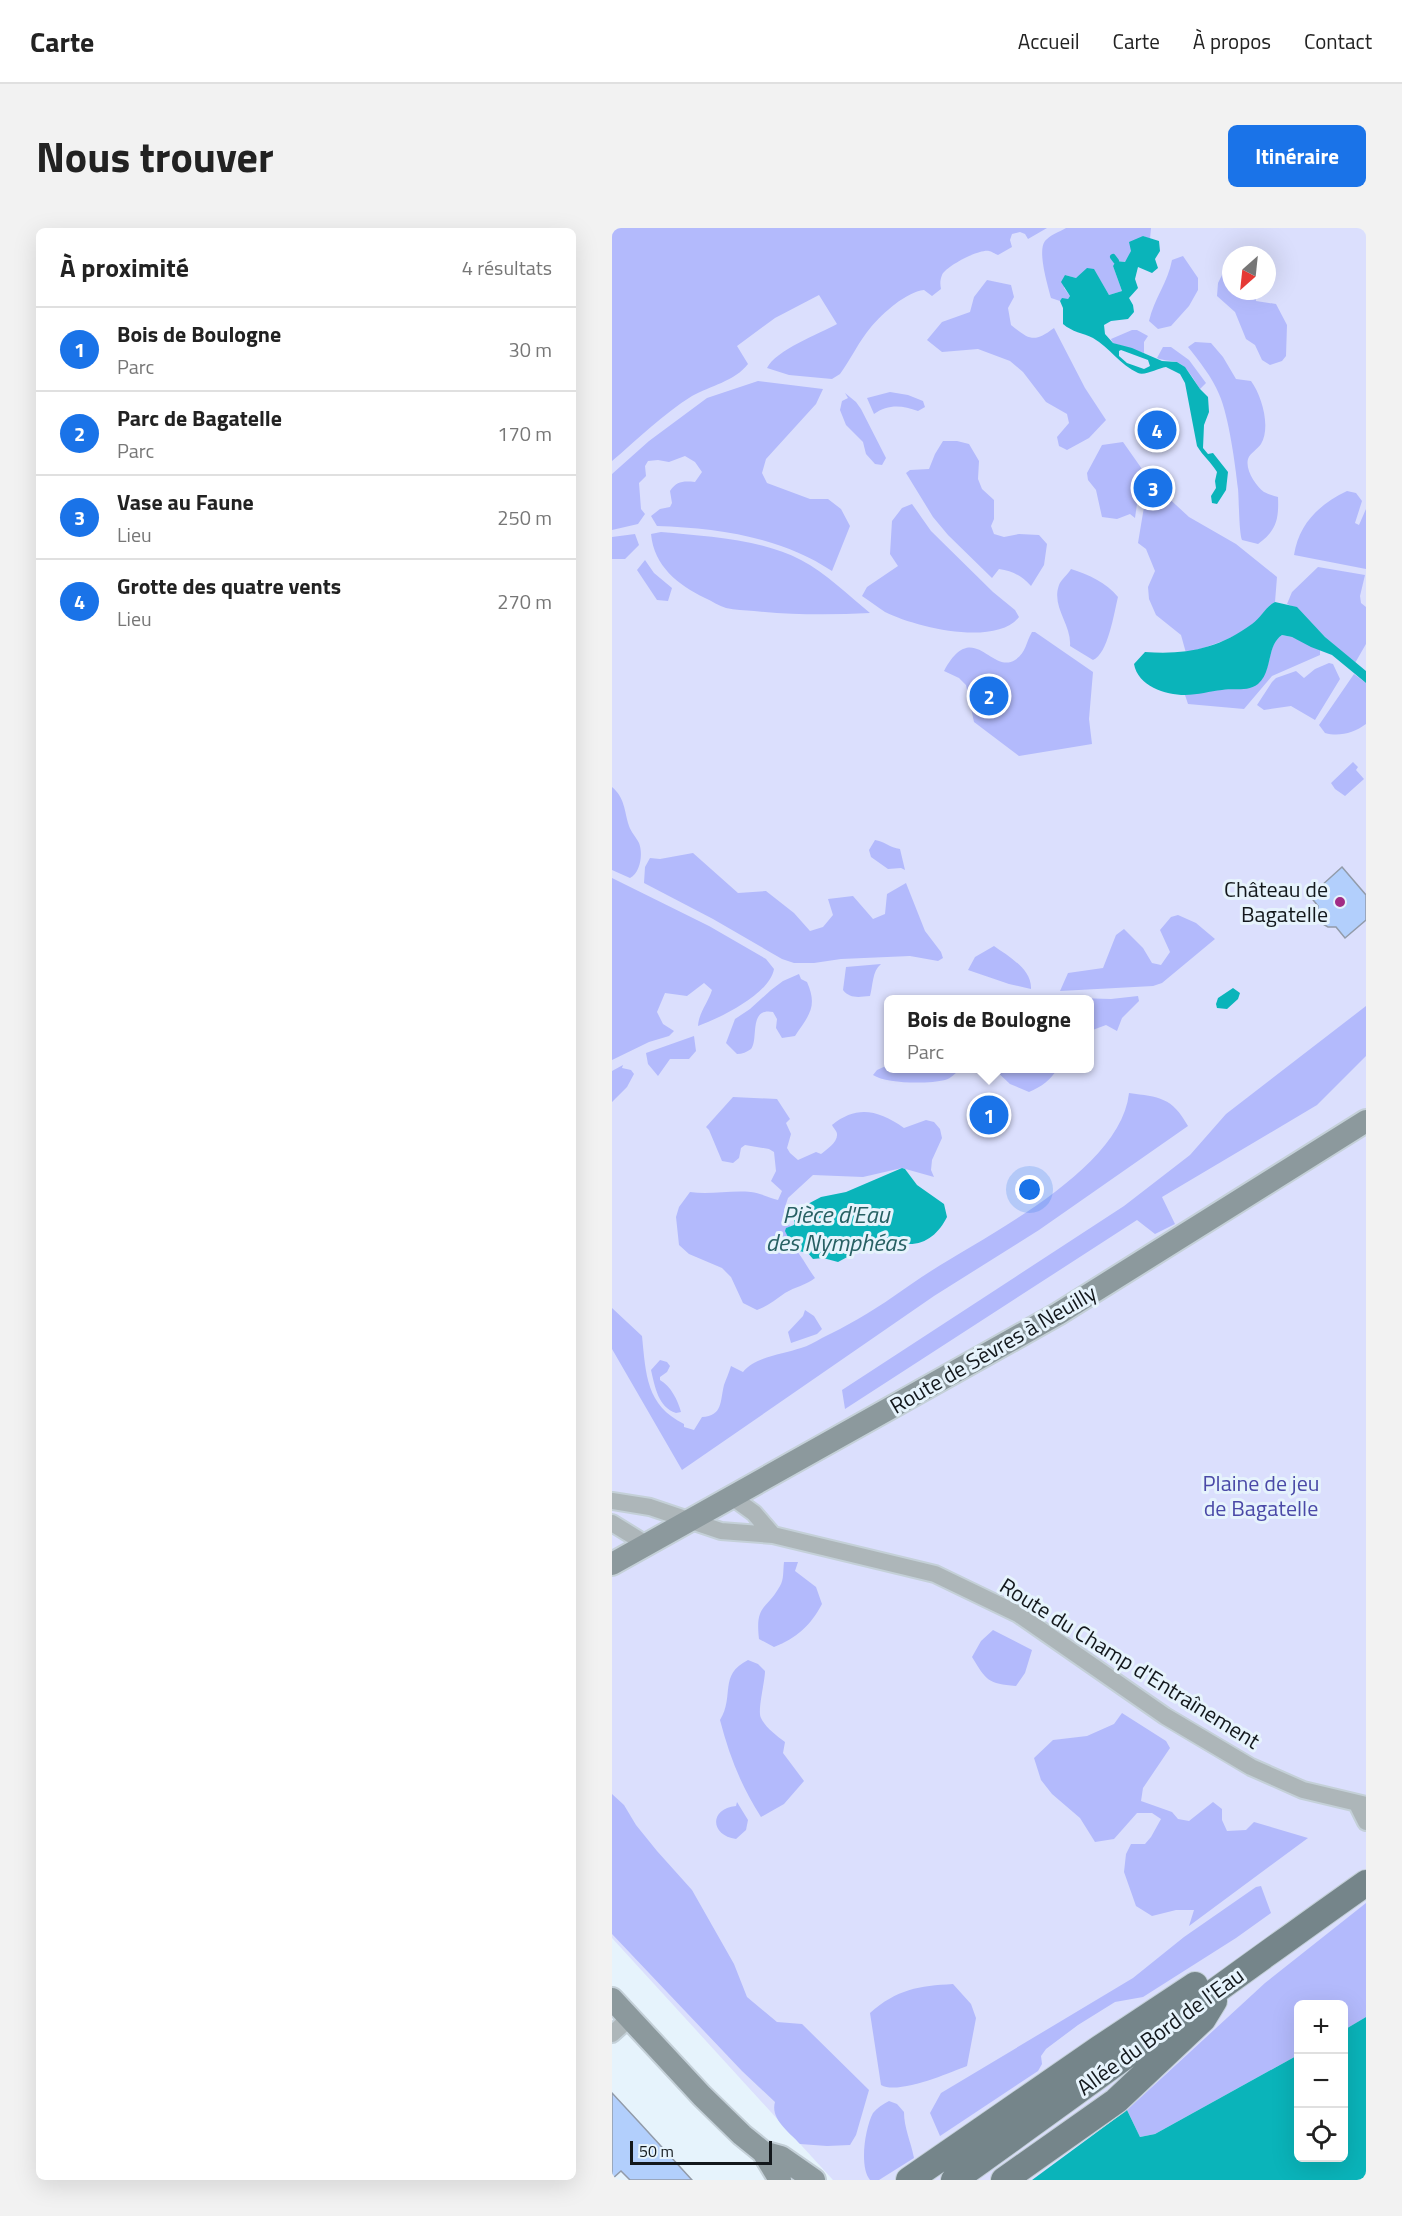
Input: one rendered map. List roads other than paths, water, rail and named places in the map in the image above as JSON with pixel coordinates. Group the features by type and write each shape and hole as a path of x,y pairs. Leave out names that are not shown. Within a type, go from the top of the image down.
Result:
{"main road":[{"name":"Allée du Bord de l'Eau","path":"954,2180 1100,2076 1225,1982 1366,1883"},
{"path":"909,2180 1090,2054 1196,1984 1225,1982"},
{"path":"1004,2180 1116,2101 1132,2087 1203,2019 1225,1982"}],"street":[{"name":"Route de Sèvres à Neuilly","path":"612,1564 1058,1314 1366,1121"},
{"path":"732,1497 754,1513 773,1535"},
{"name":"Route du Champ d'Entraînement","path":"612,1501 650,1507 721,1531 773,1535 935,1575 1018,1614 1165,1716 1251,1767 1303,1791 1362,1805 1366,1822"},
{"path":"612,1523 646,1544"},
{"path":"612,1999 702,2096 742,2135 764,2152 781,2157 814,2180"},
{"path":"612,2034 630,2018"},
{"path":"764,2152 780,2180"}],"water":[{"path":"1143,236 1159,241 1160,251 1155,259 1158,268 1152,273 1138,267 1135,279 1138,288 1129,298 1134,312 1128,319 1111,321 1104,325 1105,334 1113,343 1132,348 1162,361 1177,362 1185,367 1208,397 1209,412 1204,425 1203,448 1208,454 1213,453 1228,472 1226,490 1217,504 1212,503 1211,496 1216,488 1217,472 1197,446 1185,383 1180,374 1166,367 1138,373 1126,366 1093,338 1063,324 1063,308 1060,301 1070,296 1061,282 1065,275 1076,278 1087,268 1094,269 1109,295 1122,291 1113,266 1116,261 1125,262 1131,251 1129,242","holes":["1119,351 1148,360 1150,366 1144,369 1127,363 1119,356"]},
{"path":"1275,602 1297,607 1325,637 1366,671 1366,683 1332,655 1292,637 1282,635 1274,645 1263,679 1250,688 1177,695 1154,688 1137,672 1134,664 1145,652 1187,651 1214,645 1252,624"},
{"path":"1233,988 1240,993 1238,999 1227,1009 1217,1008 1218,998"},
{"name":"Pièce d'Eau des Nymphéas","path":"902,1168 917,1185 944,1204 947,1217 931,1237 914,1244 907,1244 901,1237 887,1241 879,1240 838,1262 823,1258 813,1259 808,1253 799,1251 789,1242 790,1237 785,1231 786,1228 794,1225 794,1214 804,1206 821,1197 846,1192"},
{"path":"1366,2017 1366,2180 1032,2180 1127,2110 1140,2137 1155,2134 1294,2057 1294,2162 1348,2162 1348,2028"}],"waterway":[{"path":"1113,257 1116,261"}],"place":[{"name":"Grotte des quatre vents","path":"1157,430"},
{"name":"Vase au Faune","path":"1153,488"},
{"name":"Parc de Bagatelle","path":"989,696"},
{"name":"Château de Bagatelle","path":"1340,902"},
{"name":"Bois de Boulogne","path":"989,1115"}],"park label":[{"name":"Plaine de jeu de Bagatelle","path":"1261,1496"}]}
